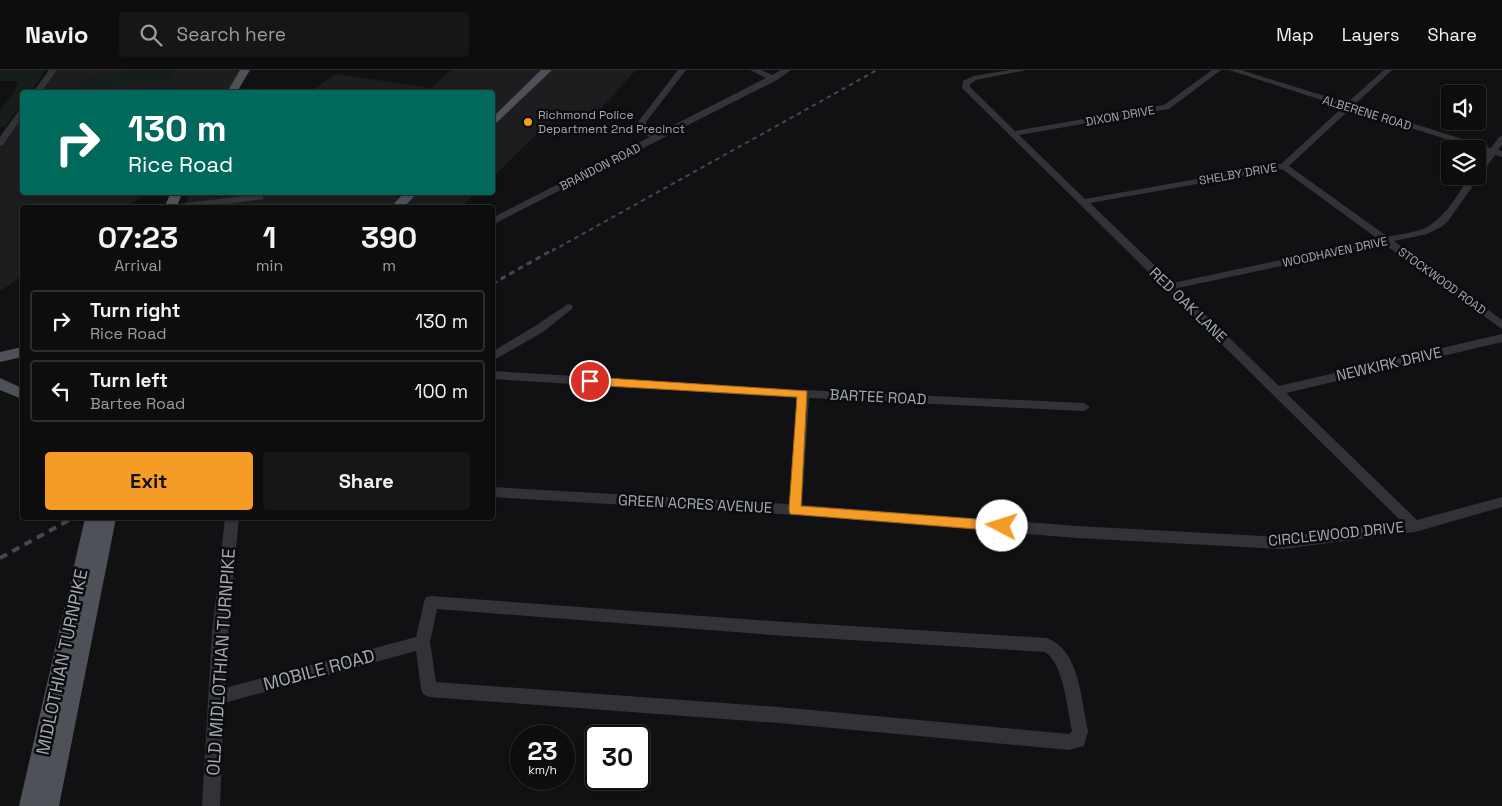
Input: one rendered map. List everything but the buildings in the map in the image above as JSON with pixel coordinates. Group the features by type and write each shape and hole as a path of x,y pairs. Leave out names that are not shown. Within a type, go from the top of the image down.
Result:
{"main road":[{"path":"233,90 245,70"},
{"path":"241,90 252,70"},
{"path":"495,110 536,70"},
{"path":"495,121 547,70"},
{"path":"399,205 409,195"},
{"path":"411,205 420,195"},
{"path":"0,357 20,352"},
{"path":"0,366 20,362"},
{"path":"0,383 20,393"},
{"name":"MIDLOTHIAN TURNPIKE","path":"30,806 98,520"},
{"name":"MIDLOTHIAN TURNPIKE","path":"48,806 98,520"}],"street":[{"path":"38,90 53,70"},
{"path":"657,138 643,129 642,122 682,70"},
{"path":"754,70 774,78"},
{"name":"BRANDON ROAD","path":"495,220 788,70"},
{"name":"RED OAK LANE","path":"1022,70 974,78 966,83 966,88 1415,526"},
{"name":"DIXON DRIVE","path":"1012,134 1159,110 1171,105 1217,70"},
{"name":"ALBERENE ROAD","path":"1233,70 1497,153"},
{"name":"SHELBY DRIVE","path":"1082,202 1284,166 1388,70"},
{"path":"3,136 20,115"},
{"path":"1486,165 1497,153 1502,139"},
{"name":"STOCKWOOD ROAD","path":"1284,166 1502,325"},
{"name":"WOODHAVEN DRIVE","path":"1170,287 1424,232 1438,225 1468,185"},
{"path":"199,205 260,199"},
{"path":"495,355 539,329 568,307"},
{"name":"NEWKIRK DRIVE","path":"1276,391 1502,338"},
{"name":"BARTEE ROAD","path":"495,375 803,394 1084,407"},
{"path":"795,510 803,394"},
{"name":"GREEN ACRES AVENUE","path":"495,492 795,510 1078,532"},
{"name":"CIRCLEWOOD DRIVE","path":"1078,532 1282,543 1415,526 1502,502"},
{"name":"OLD MIDLOTHIAN TURNPIKE","path":"211,806 216,698 232,520"},
{"path":"431,602 786,629 1047,645 1057,650 1065,663 1080,732 1078,740 1069,742 779,715 429,689 422,642 431,602"},
{"name":"MOBILE ROAD","path":"216,698 422,642"}],"shaded area":[{"path":"0,70 46,70 31,90 20,90 20,106 5,127 0,127 0,111 18,85 17,81 0,81"},
{"path":"53,70 245,70 233,90 38,90"},
{"path":"144,70 176,70 171,81 77,90 85,76"},
{"path":"451,70 636,70 589,122 554,117 495,175 495,90 312,90 336,74 431,88"},
{"path":"20,115 20,195 145,195 128,205 20,205 20,277 0,291 0,143"},
{"path":"190,195 474,195 463,205 185,205"}],"railway":[{"path":"552,251 877,70"},
{"path":"495,282 554,249"},
{"path":"0,558 69,520"}],"place":[{"name":"Richmond Police Department 2nd Precinct","path":"528,122"}],"route":[{"path":"590,381 803,394 795,510 1002,526"}]}
